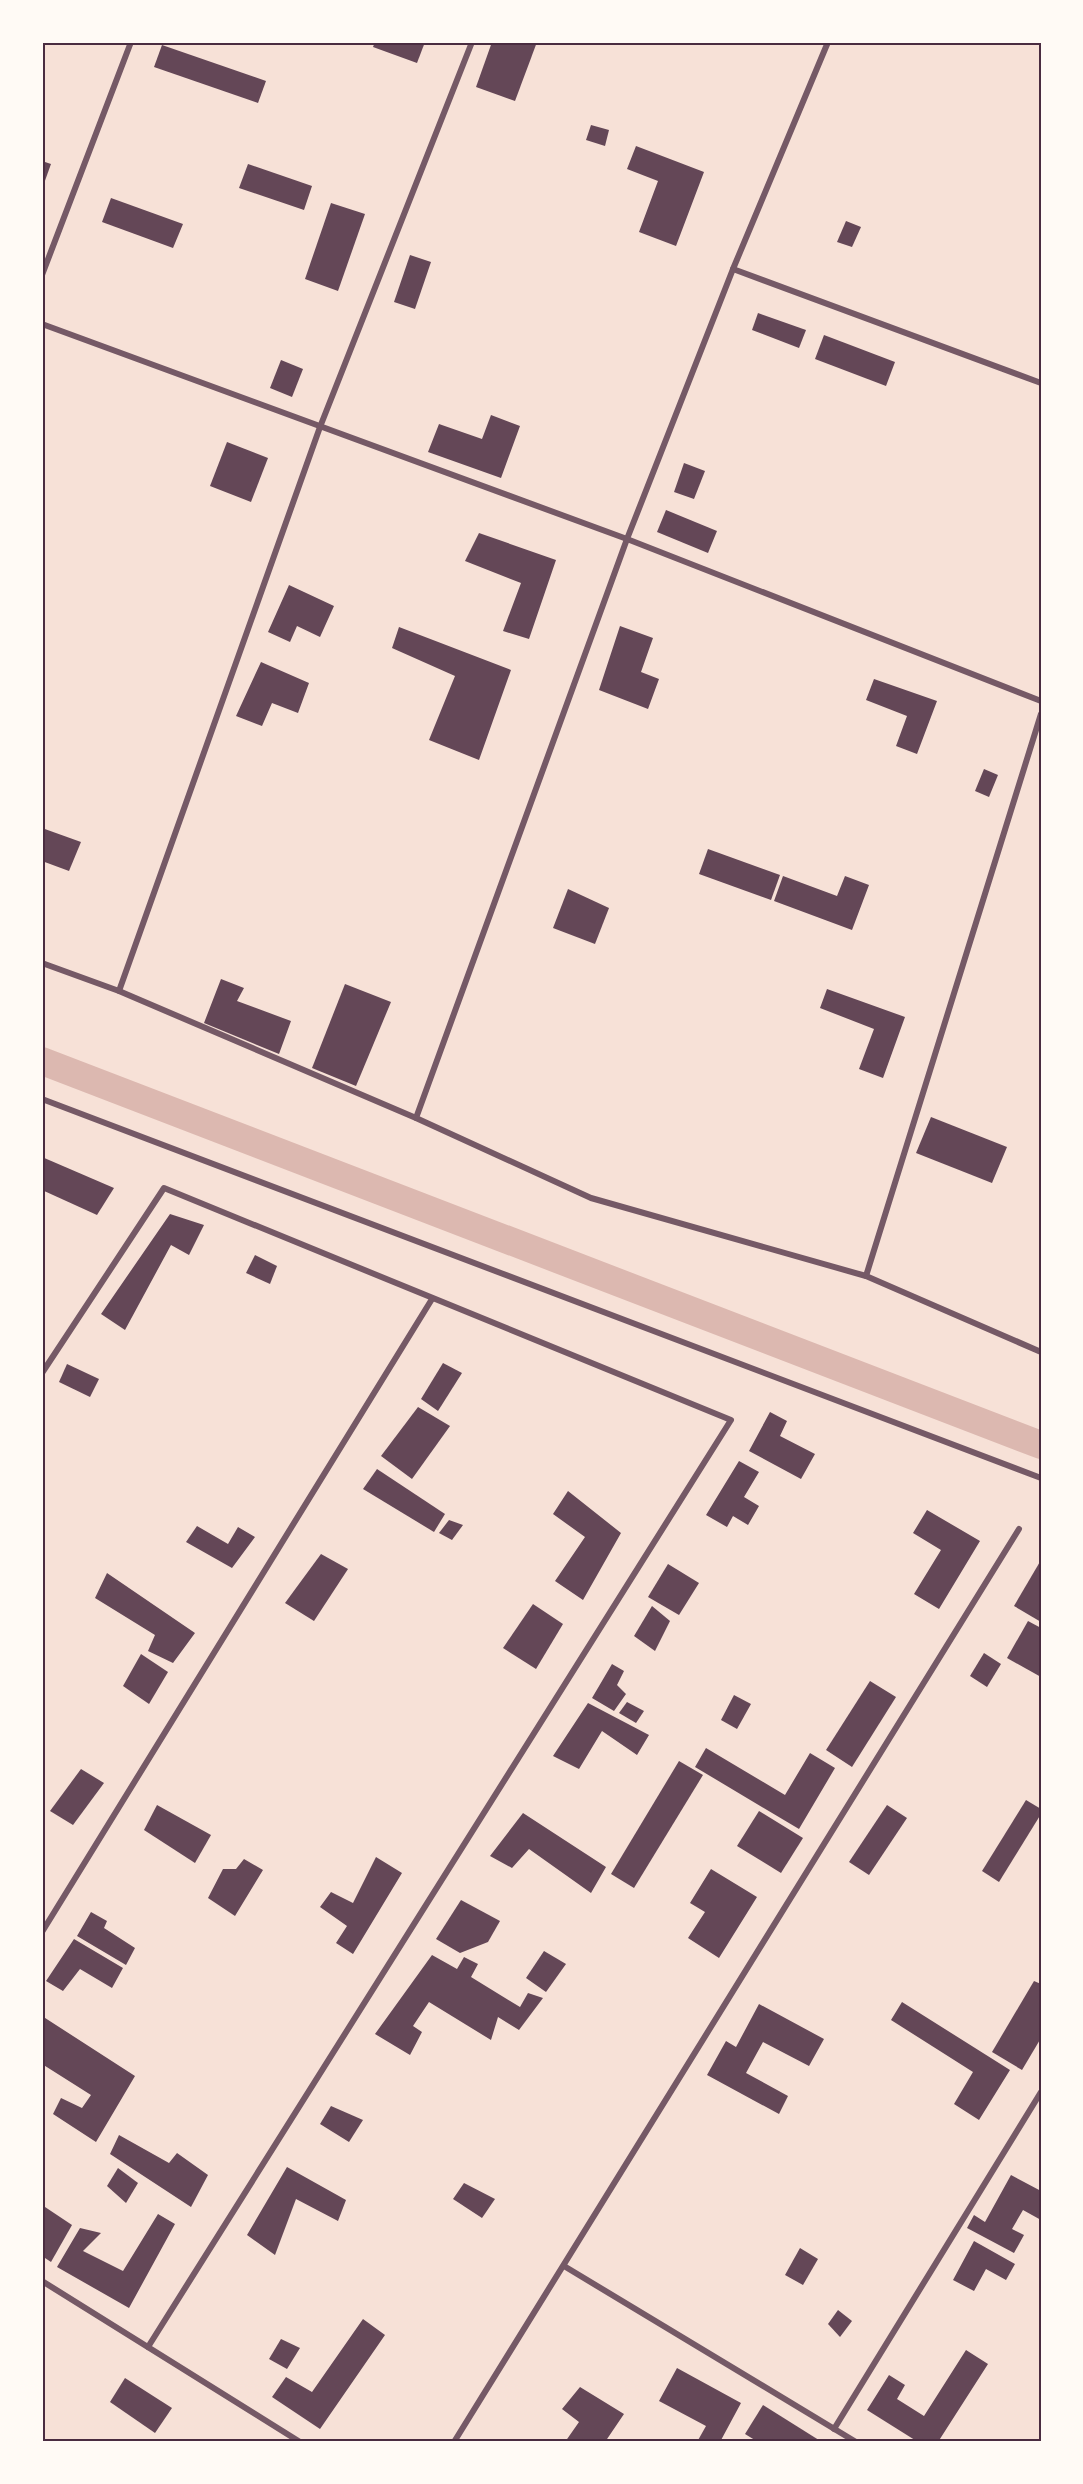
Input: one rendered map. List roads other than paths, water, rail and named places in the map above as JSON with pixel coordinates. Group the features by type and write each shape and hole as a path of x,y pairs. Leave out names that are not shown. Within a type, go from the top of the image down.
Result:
{"street":[{"path":"42,275 131,42"},
{"path":"119,991 320,427 472,42"},
{"path":"416,1118 627,539 733,269 828,42"},
{"path":"733,269 1041,383"},
{"path":"42,324 627,539 1041,701"},
{"path":"866,1276 1041,714"},
{"path":"42,963 119,991 416,1118 591,1198 866,1276 1041,1352"},
{"path":"42,1099 1041,1478"},
{"path":"42,1373 164,1188 731,1420 148,2347"},
{"path":"42,1932 432,1299"},
{"path":"454,2442 1019,1529"},
{"path":"834,2429 1041,2092"},
{"path":"564,2265 856,2442"},
{"path":"42,2281 300,2442"}],"waterway":[{"path":"42,1061 1041,1445"}]}
